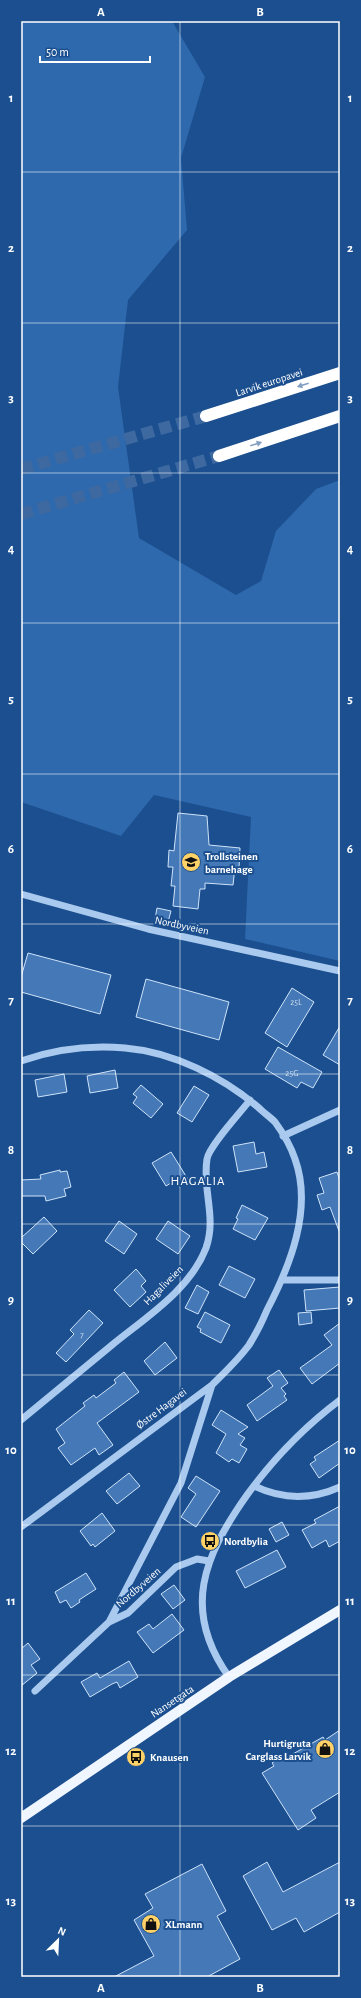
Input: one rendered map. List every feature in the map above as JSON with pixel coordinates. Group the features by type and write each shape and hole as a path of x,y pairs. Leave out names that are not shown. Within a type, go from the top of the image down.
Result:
{"highway":[{"name":"Larvik europavei","path":"206,416 340,373"},
{"path":"219,456 340,416"}],"main road":[{"name":"Nansetgata","path":"21,1818 229,1677 340,1610"}],"street":[{"name":"Nordbyveien","path":"21,894 148,929 340,971"},
{"name":"Østre Hagavei","path":"21,1061 42,1054 83,1047 126,1048 164,1056 198,1070 250,1100 274,1121 295,1159 300,1186 300,1208 295,1241 283,1280 250,1344 233,1365 212,1385 21,1527"},
{"name":"Hagaliveien","path":"21,1420 167,1301 197,1264 206,1249 211,1225 207,1157 216,1142 250,1100"},
{"path":"283,1136 340,1110"},
{"path":"283,1280 340,1280"},
{"path":"109,1622 182,1483 212,1385"},
{"path":"229,1677 218,1662 209,1642 204,1619 203,1592 209,1561 220,1536 274,1459 295,1438 340,1400"},
{"path":"254,1486 282,1497 320,1495 340,1487"},
{"name":"Nordbyveien","path":"35,1691 109,1622 128,1613 176,1567 197,1559 209,1561"}],"shaded area":[{"path":"21,21 172,21 205,77 181,158 187,230 128,300 118,387 139,538 236,595 261,581 276,531 316,489 340,480 340,961 245,939 251,817 154,795 121,836 21,802"}],"building":[{"path":"178,813 207,816 209,845 240,848 239,868 235,867 233,885 205,883 205,889 200,889 198,909 173,906 175,886 171,886 173,867 168,867 169,850 174,851"},
{"path":"157,908 171,911 168,922 155,919"},
{"path":"28,953 111,975 100,1014 21,992 21,977"},
{"path":"146,979 229,1002 219,1040 136,1017"},
{"path":"292,988 314,1002 287,1047 265,1033"},
{"path":"340,1026 340,1065 323,1055"},
{"path":"278,1047 322,1072 313,1088 301,1082 297,1088 265,1069"},
{"path":"115,1070 118,1088 90,1093 87,1076"},
{"path":"64,1074 67,1092 38,1097 35,1080"},
{"path":"141,1085 163,1104 151,1118 133,1103 137,1097 133,1094"},
{"path":"194,1086 209,1095 192,1122 177,1113"},
{"path":"254,1142 256,1154 264,1152 267,1167 238,1172 233,1146"},
{"path":"171,1152 189,1181 179,1187 176,1180 166,1186 152,1163"},
{"path":"60,1170 60,1172 67,1171 71,1187 64,1189 66,1196 46,1201 45,1196 21,1196 21,1180 41,1179 40,1175"},
{"path":"337,1172 340,1181 339,1231 330,1207 322,1210 317,1195 324,1193 319,1178"},
{"path":"242,1205 268,1218 255,1240 233,1229"},
{"path":"44,1217 57,1231 33,1254 21,1242 21,1238"},
{"path":"119,1221 137,1234 124,1254 105,1241"},
{"path":"168,1221 190,1236 178,1254 156,1239"},
{"path":"229,1266 255,1279 245,1298 219,1285"},
{"path":"136,1269 146,1281 141,1286 146,1292 130,1307 114,1290"},
{"path":"197,1285 209,1292 198,1314 185,1308"},
{"path":"340,1287 340,1308 306,1311 304,1290"},
{"path":"89,1310 103,1323 66,1362 56,1353 74,1334 70,1330"},
{"path":"205,1312 230,1325 221,1343 200,1332 201,1329 197,1327"},
{"path":"311,1312 312,1323 299,1325 298,1313"},
{"path":"340,1323 340,1363 312,1384 300,1368 332,1345 324,1335"},
{"path":"165,1342 177,1358 155,1375 144,1361"},
{"path":"279,1370 288,1383 281,1388 286,1394 284,1396 287,1400 257,1421 247,1405 273,1386 267,1378"},
{"path":"124,1372 139,1392 97,1423 113,1445 99,1455 95,1448 71,1465 58,1448 65,1443 56,1429 85,1406 83,1403 94,1395 96,1398 116,1383 114,1380"},
{"path":"221,1410 248,1427 238,1434 245,1438 240,1445 247,1449 239,1463 232,1459 229,1462 216,1453 226,1434 212,1425"},
{"path":"340,1440 340,1463 319,1478 310,1464 316,1460 314,1457"},
{"path":"129,1473 140,1486 117,1504 106,1491"},
{"path":"196,1476 220,1491 196,1527 181,1517 196,1494 188,1488"},
{"path":"340,1506 340,1541 329,1547 326,1540 312,1548 302,1530 316,1523 314,1520"},
{"path":"102,1513 115,1531 95,1547 93,1544 91,1546 80,1531"},
{"path":"282,1522 289,1535 276,1542 269,1529"},
{"path":"277,1550 286,1567 245,1588 236,1571"},
{"path":"86,1573 96,1589 79,1600 80,1602 71,1608 66,1600 60,1603 55,1592"},
{"path":"174,1585 185,1600 173,1609 161,1594"},
{"path":"172,1614 184,1630 153,1653 137,1632 149,1624 153,1629"},
{"path":"28,1643 40,1659 31,1665 37,1673 21,1686 21,1649"},
{"path":"129,1661 138,1677 120,1688 117,1682 112,1684 90,1697 81,1682 97,1673 100,1678"},
{"path":"340,1730 340,1792 311,1810 316,1818 298,1830 262,1773 274,1766 272,1763 282,1756 284,1759 323,1737 325,1740"},
{"path":"267,1862 283,1892 340,1862 340,1912 304,1932 296,1918 272,1930 243,1876"},
{"path":"202,1864 226,1911 217,1916 240,1959 207,1977 114,1977 154,1956 134,1920 153,1908 145,1894"}],"tunnel":[{"path":"21,469 206,416"},
{"path":"21,514 219,456"}],"place":[{"name":"Trollsteinen barnehage","path":"191,862"},
{"name":"Nordbylia","path":"210,1541"},
{"name":"Hurtigruta Carglass Larvik","path":"325,1749"},
{"name":"Knausen","path":"136,1757"},
{"name":"XLmann","path":"151,1924"}],"district":[{"name":"HAGALIA","path":"198,1180"}]}
